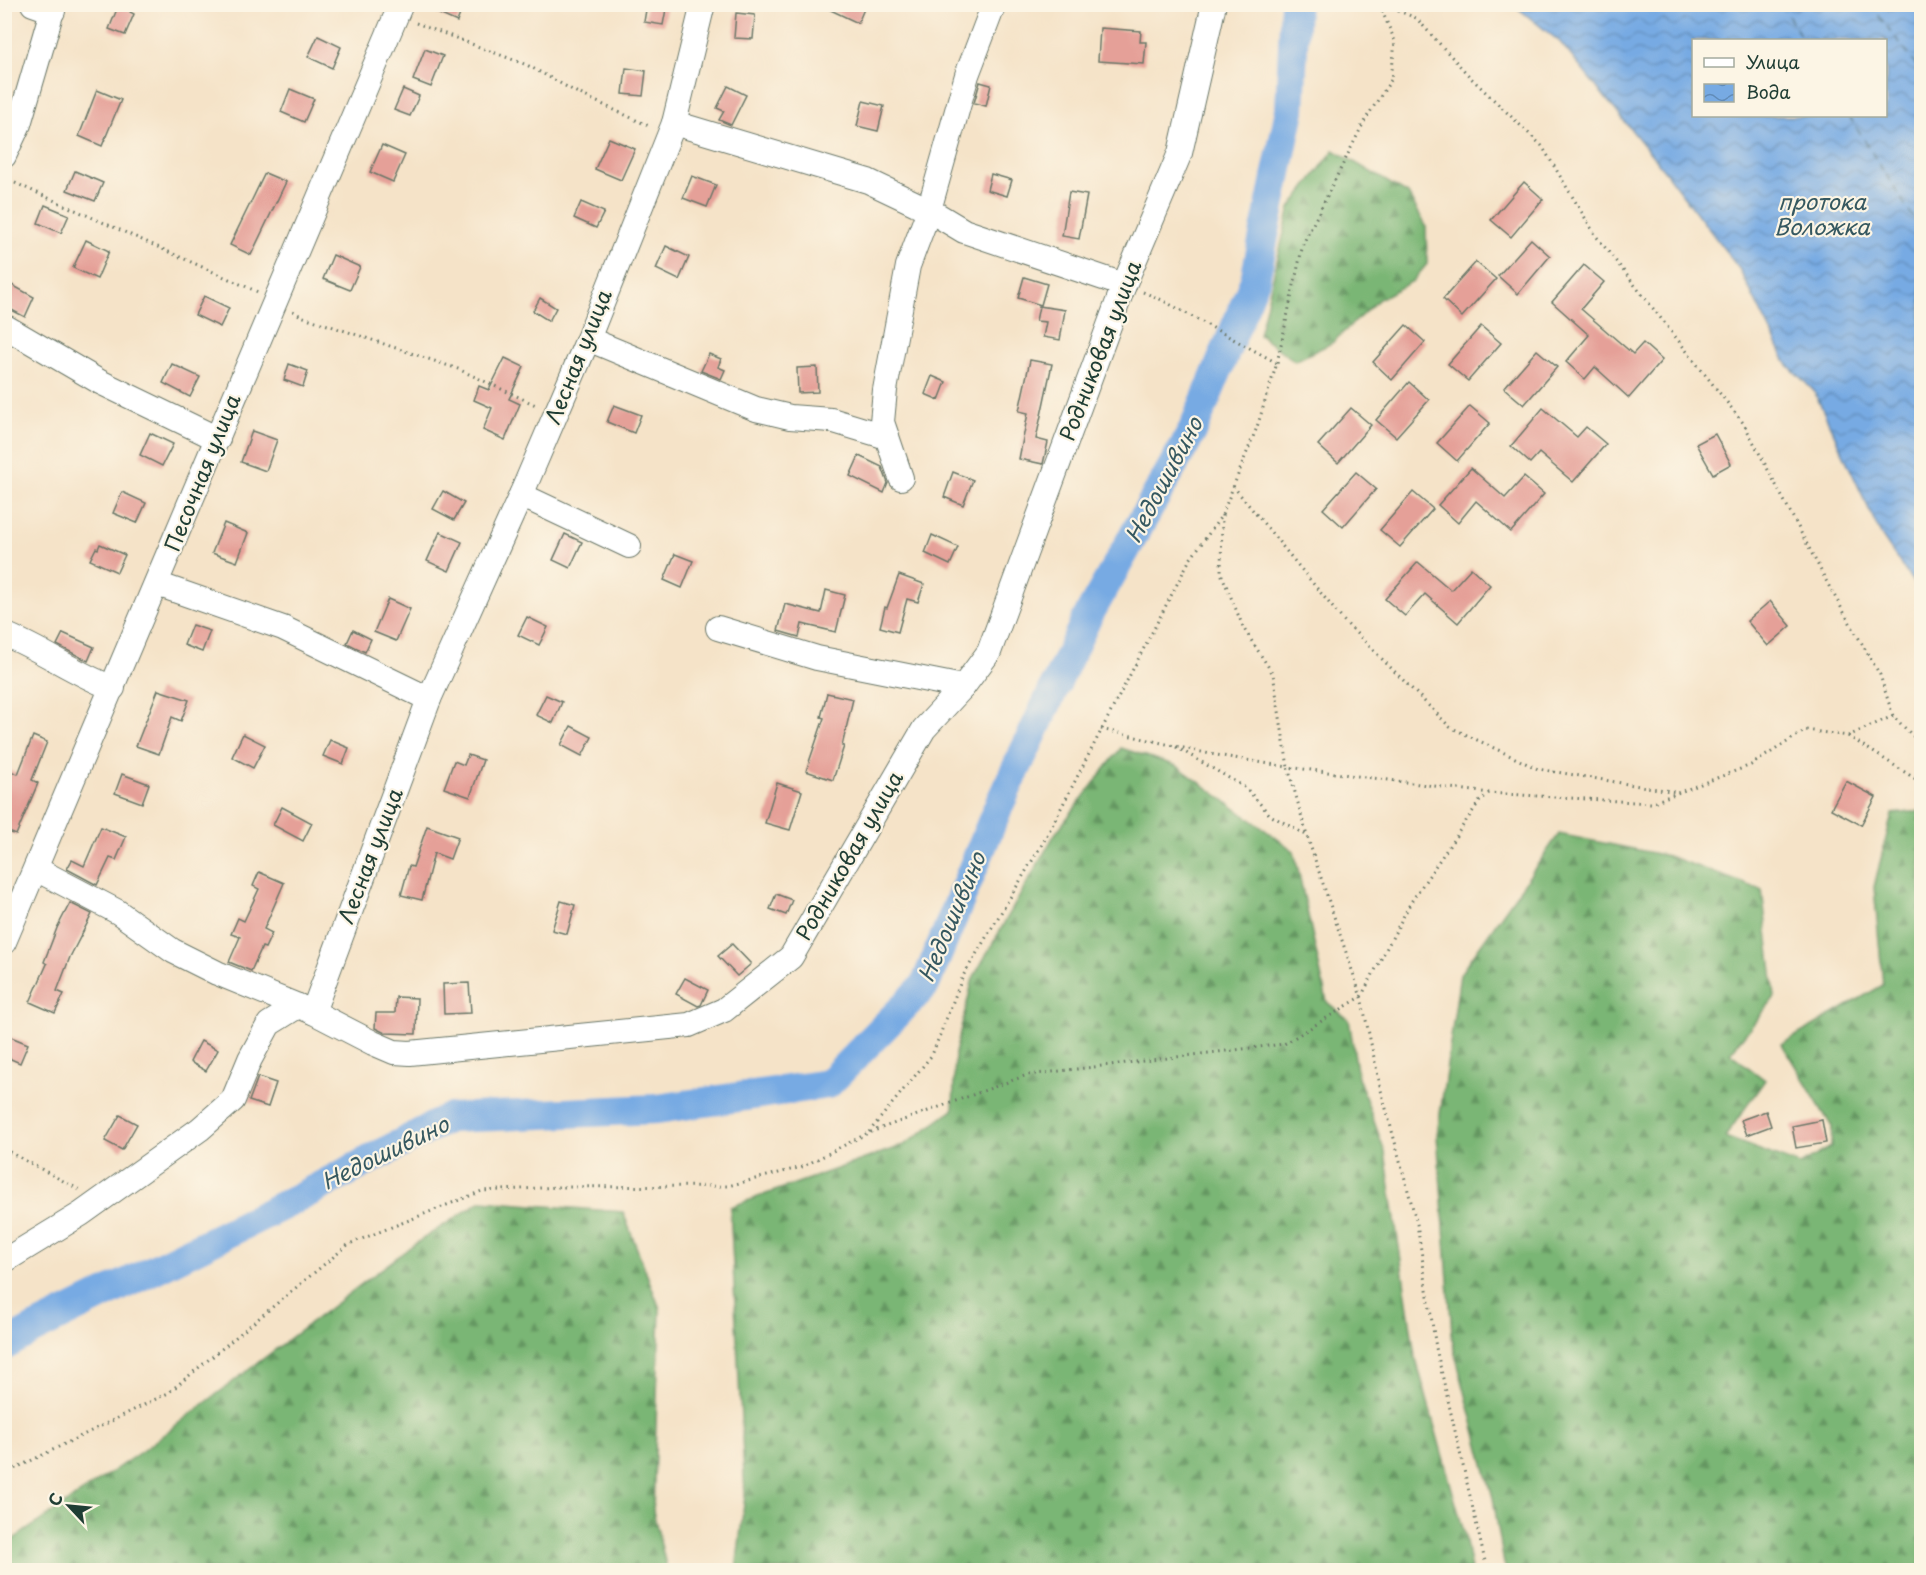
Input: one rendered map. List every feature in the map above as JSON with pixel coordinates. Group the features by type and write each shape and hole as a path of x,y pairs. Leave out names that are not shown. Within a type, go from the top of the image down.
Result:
{"street":[{"name":"Лесная улица","path":"305,1009 429,699 588,339 671,129 703,4"},
{"path":"901,478 882,422 885,390 908,266 929,210 967,75 994,4"},
{"name":"Родниковая улица","path":"305,1009 394,1052 410,1053 689,1025 724,1010 791,957 924,729 963,687 989,652 1125,285 1180,153 1214,4"},
{"path":"4,156 20,124 47,6"},
{"name":"Песочная улица","path":"7,930 158,584 399,10"},
{"path":"671,129 868,181 929,210 964,231 1125,285"},
{"path":"4,326 100,381 218,439"},
{"path":"588,339 756,409 790,417 831,420 887,437"},
{"path":"521,495 629,546"},
{"path":"158,584 283,628 429,699"},
{"path":"718,628 817,658 963,687"},
{"path":"4,634 21,640 92,680 113,688"},
{"path":"36,868 118,912 173,951 217,973 305,1009"},
{"path":"4,1261 81,1215 200,1129 233,1100 250,1059 269,1024 305,1009"}],"path":[{"path":"868,1133 932,1055 963,976 1044,841 1189,561 1222,515 1257,427 1277,363 1303,244 1365,120 1391,81 1395,41 1380,4"},
{"path":"1380,4 1416,18 1471,78 1542,146 1596,236 1744,424 1830,588 1880,675 1893,716 1922,745"},
{"path":"399,10 527,65 578,93 671,129"},
{"path":"1162,300 1277,363"},
{"path":"1233,486 1343,620 1450,727 1538,769 1678,793"},
{"path":"1222,515 1221,573 1244,629 1273,674 1288,767 1307,836 1361,997 1381,1090 1416,1224 1436,1348 1487,1570"},
{"path":"1848,736 1893,716"},
{"path":"1101,729 1173,746 1288,767 1489,793 1652,803 1751,765 1806,730 1848,736 1922,783"},
{"path":"1173,746 1246,788 1270,815 1307,836"},
{"path":"4,1474 168,1394 349,1244 482,1191 560,1187 728,1186 802,1167 868,1133 1027,1075 1284,1044 1361,997 1412,902 1479,802 1489,793"},
{"path":"4,1149 100,1201"}],"green space":[{"path":"1334,150 1408,194 1426,226 1427,264 1413,281 1379,299 1332,343 1295,361 1259,335 1290,208"},
{"path":"1121,748 1177,766 1294,851 1327,1002 1349,1020 1358,1077 1385,1152 1415,1356 1465,1536 1471,1570 736,1570 745,1495 730,1207 904,1145 953,1110 955,1053 973,978 1055,834"},
{"path":"1921,811 1921,1570 1505,1570 1493,1498 1453,1346 1437,1135 1460,974 1559,834 1668,856 1762,890 1775,997 1730,1053 1765,1080 1725,1137 1800,1165 1831,1147 1832,1127 1782,1044 1883,985 1874,887 1892,814"},
{"path":"481,1201 623,1212 660,1309 653,1511 667,1570 5,1570 5,1545 142,1451 413,1245"}],"water":[{"name":"протока Воложка","path":"1514,5 1921,5 1921,594 1881,535 1814,391 1787,364 1740,270 1664,170 1560,42"}],"building":[{"path":"119,4 133,4 130,12 134,14 125,35 109,29"},
{"path":"417,4 464,4 457,22"},
{"path":"647,4 667,4 663,25 644,22"},
{"path":"818,4 866,4 858,23"},
{"path":"736,13 755,15 753,39 734,38"},
{"path":"1100,28 1141,31 1140,42 1146,42 1144,64 1098,61"},
{"path":"318,36 341,47 332,68 308,57"},
{"path":"425,49 443,56 431,87 413,80"},
{"path":"626,68 646,71 643,96 623,94"},
{"path":"980,82 991,85 986,106 974,103"},
{"path":"728,86 746,95 731,125 719,120 724,111 717,108"},
{"path":"290,89 314,99 304,122 281,112"},
{"path":"403,89 419,96 410,116 394,110"},
{"path":"97,90 121,100 102,146 79,136"},
{"path":"863,101 884,106 878,131 857,126"},
{"path":"609,138 635,149 621,180 595,169"},
{"path":"382,145 405,155 393,182 370,172"},
{"path":"75,171 103,183 95,201 67,190"},
{"path":"265,173 286,182 251,255 230,245"},
{"path":"991,174 1012,180 1007,196 987,190"},
{"path":"692,176 716,185 707,207 683,198"},
{"path":"1524,182 1543,199 1511,237 1491,220"},
{"path":"1069,192 1087,195 1079,239 1062,236"},
{"path":"581,202 604,212 596,228 574,218"},
{"path":"45,205 69,215 61,233 38,223"},
{"path":"1531,239 1550,256 1518,294 1498,276"},
{"path":"86,240 109,251 97,279 73,268"},
{"path":"666,246 689,257 679,280 656,269"},
{"path":"333,255 360,267 350,290 323,279"},
{"path":"1476,262 1496,279 1462,317 1443,299"},
{"path":"1584,265 1604,282 1581,309 1633,354 1643,343 1662,360 1629,398 1595,367 1585,379 1566,362 1589,335 1552,302"},
{"path":"1024,277 1047,284 1041,305 1018,298"},
{"path":"12,285 34,297 25,317 4,306 4,298"},
{"path":"204,296 229,308 220,327 195,315"},
{"path":"540,298 556,308 549,321 533,311"},
{"path":"1039,306 1065,310 1060,340 1043,337 1046,322 1036,321"},
{"path":"1406,325 1425,342 1392,380 1373,362"},
{"path":"1481,326 1501,343 1468,381 1448,364"},
{"path":"1537,350 1557,367 1524,405 1504,388"},
{"path":"709,354 721,359 718,367 725,370 721,379 701,371"},
{"path":"505,358 524,367 509,399 520,404 505,440 483,430 492,408 474,400 479,386 489,390"},
{"path":"1030,360 1052,364 1036,439 1048,442 1043,464 1019,459 1028,413 1019,411"},
{"path":"172,364 200,377 190,397 163,383"},
{"path":"289,364 308,371 303,387 284,380"},
{"path":"817,367 818,392 798,393 797,368"},
{"path":"932,376 946,382 939,400 925,394"},
{"path":"1409,382 1429,400 1396,437 1376,420"},
{"path":"614,405 641,415 634,433 607,422"},
{"path":"1470,406 1490,423 1457,461 1437,443"},
{"path":"1351,408 1371,425 1338,463 1318,445"},
{"path":"1543,408 1577,437 1586,427 1606,444 1573,482 1539,453 1530,463 1511,446"},
{"path":"252,431 277,440 266,471 241,462"},
{"path":"150,433 173,444 162,466 140,455"},
{"path":"1715,434 1731,464 1713,474 1696,444"},
{"path":"859,456 882,467 888,483 884,493 850,476"},
{"path":"1471,468 1505,498 1524,477 1544,494 1511,532 1476,501 1458,523 1438,505"},
{"path":"953,472 973,480 963,505 944,497"},
{"path":"1356,472 1376,489 1343,527 1323,509"},
{"path":"443,491 464,503 454,520 433,509"},
{"path":"122,492 146,503 137,523 113,513"},
{"path":"1413,492 1433,509 1400,547 1380,530"},
{"path":"224,523 248,533 237,562 212,553"},
{"path":"440,532 462,542 449,571 427,561"},
{"path":"565,534 582,542 570,568 553,560"},
{"path":"932,535 958,547 950,565 925,553"},
{"path":"100,544 125,555 117,572 90,560"},
{"path":"675,554 693,561 682,588 664,580"},
{"path":"1418,562 1451,590 1471,568 1490,585 1458,623 1425,594 1405,616 1385,599"},
{"path":"899,575 924,584 918,602 907,599 898,632 880,627 885,607 887,608"},
{"path":"826,590 845,595 836,632 802,624 799,637 778,631 785,604 821,613"},
{"path":"388,599 410,609 396,641 374,632"},
{"path":"1770,601 1791,626 1768,646 1747,621"},
{"path":"527,617 548,627 539,645 518,635"},
{"path":"192,625 210,631 202,652 184,645"},
{"path":"353,630 371,639 365,652 347,643"},
{"path":"63,633 94,647 88,661 57,645"},
{"path":"158,690 189,700 181,721 172,717 159,754 136,746"},
{"path":"827,693 853,699 842,746 844,746 833,780 806,771 824,718 821,717"},
{"path":"546,695 562,702 553,723 536,715"},
{"path":"571,726 592,737 582,756 561,745"},
{"path":"243,734 265,745 253,768 232,757"},
{"path":"33,736 47,742 32,780 38,783 16,835 4,830 4,783 10,771 18,774"},
{"path":"330,740 349,748 343,764 323,756"},
{"path":"468,755 483,760 470,797 444,788 454,761 464,765"},
{"path":"122,774 149,784 142,803 115,793"},
{"path":"1846,781 1876,797 1861,825 1831,809"},
{"path":"777,783 802,791 790,830 765,823"},
{"path":"282,807 312,823 303,841 273,825"},
{"path":"427,826 458,837 450,859 434,853 422,900 401,895 409,866 413,867"},
{"path":"101,827 126,837 116,860 110,858 97,885 67,869 72,860 84,866"},
{"path":"259,872 284,883 264,929 272,933 265,948 262,947 251,971 229,962 240,937 231,934 238,918 244,921 259,889 253,886"},
{"path":"776,894 792,900 786,915 770,909"},
{"path":"561,901 575,905 567,934 552,930"},
{"path":"70,903 92,914 70,957 57,991 64,994 55,1013 30,1002 47,964 44,962 57,928"},
{"path":"732,944 751,964 737,976 718,956"},
{"path":"685,978 708,990 701,1005 698,1006 676,994"},
{"path":"469,983 471,1013 444,1014 443,984"},
{"path":"396,997 417,998 416,1034 385,1033 375,1028 376,1013 395,1013"},
{"path":"11,1037 28,1044 20,1063 4,1056"},
{"path":"201,1041 218,1050 206,1071 190,1062"},
{"path":"258,1077 276,1083 268,1107 249,1101"},
{"path":"1766,1111 1771,1126 1747,1135 1741,1120"},
{"path":"120,1115 137,1124 122,1150 105,1141"},
{"path":"1822,1120 1826,1143 1796,1148 1792,1126"}],"waterway":[{"name":"Недошивино","path":"4,1346 294,1200 449,1118 657,1109 828,1084 925,985 999,805 1087,618 1192,432 1255,280 1290,110 1295,4"}],"ferry route":[{"path":"1781,4 1802,39"},
{"path":"1870,4 1922,73"},
{"path":"1850,117 1922,232"}]}
